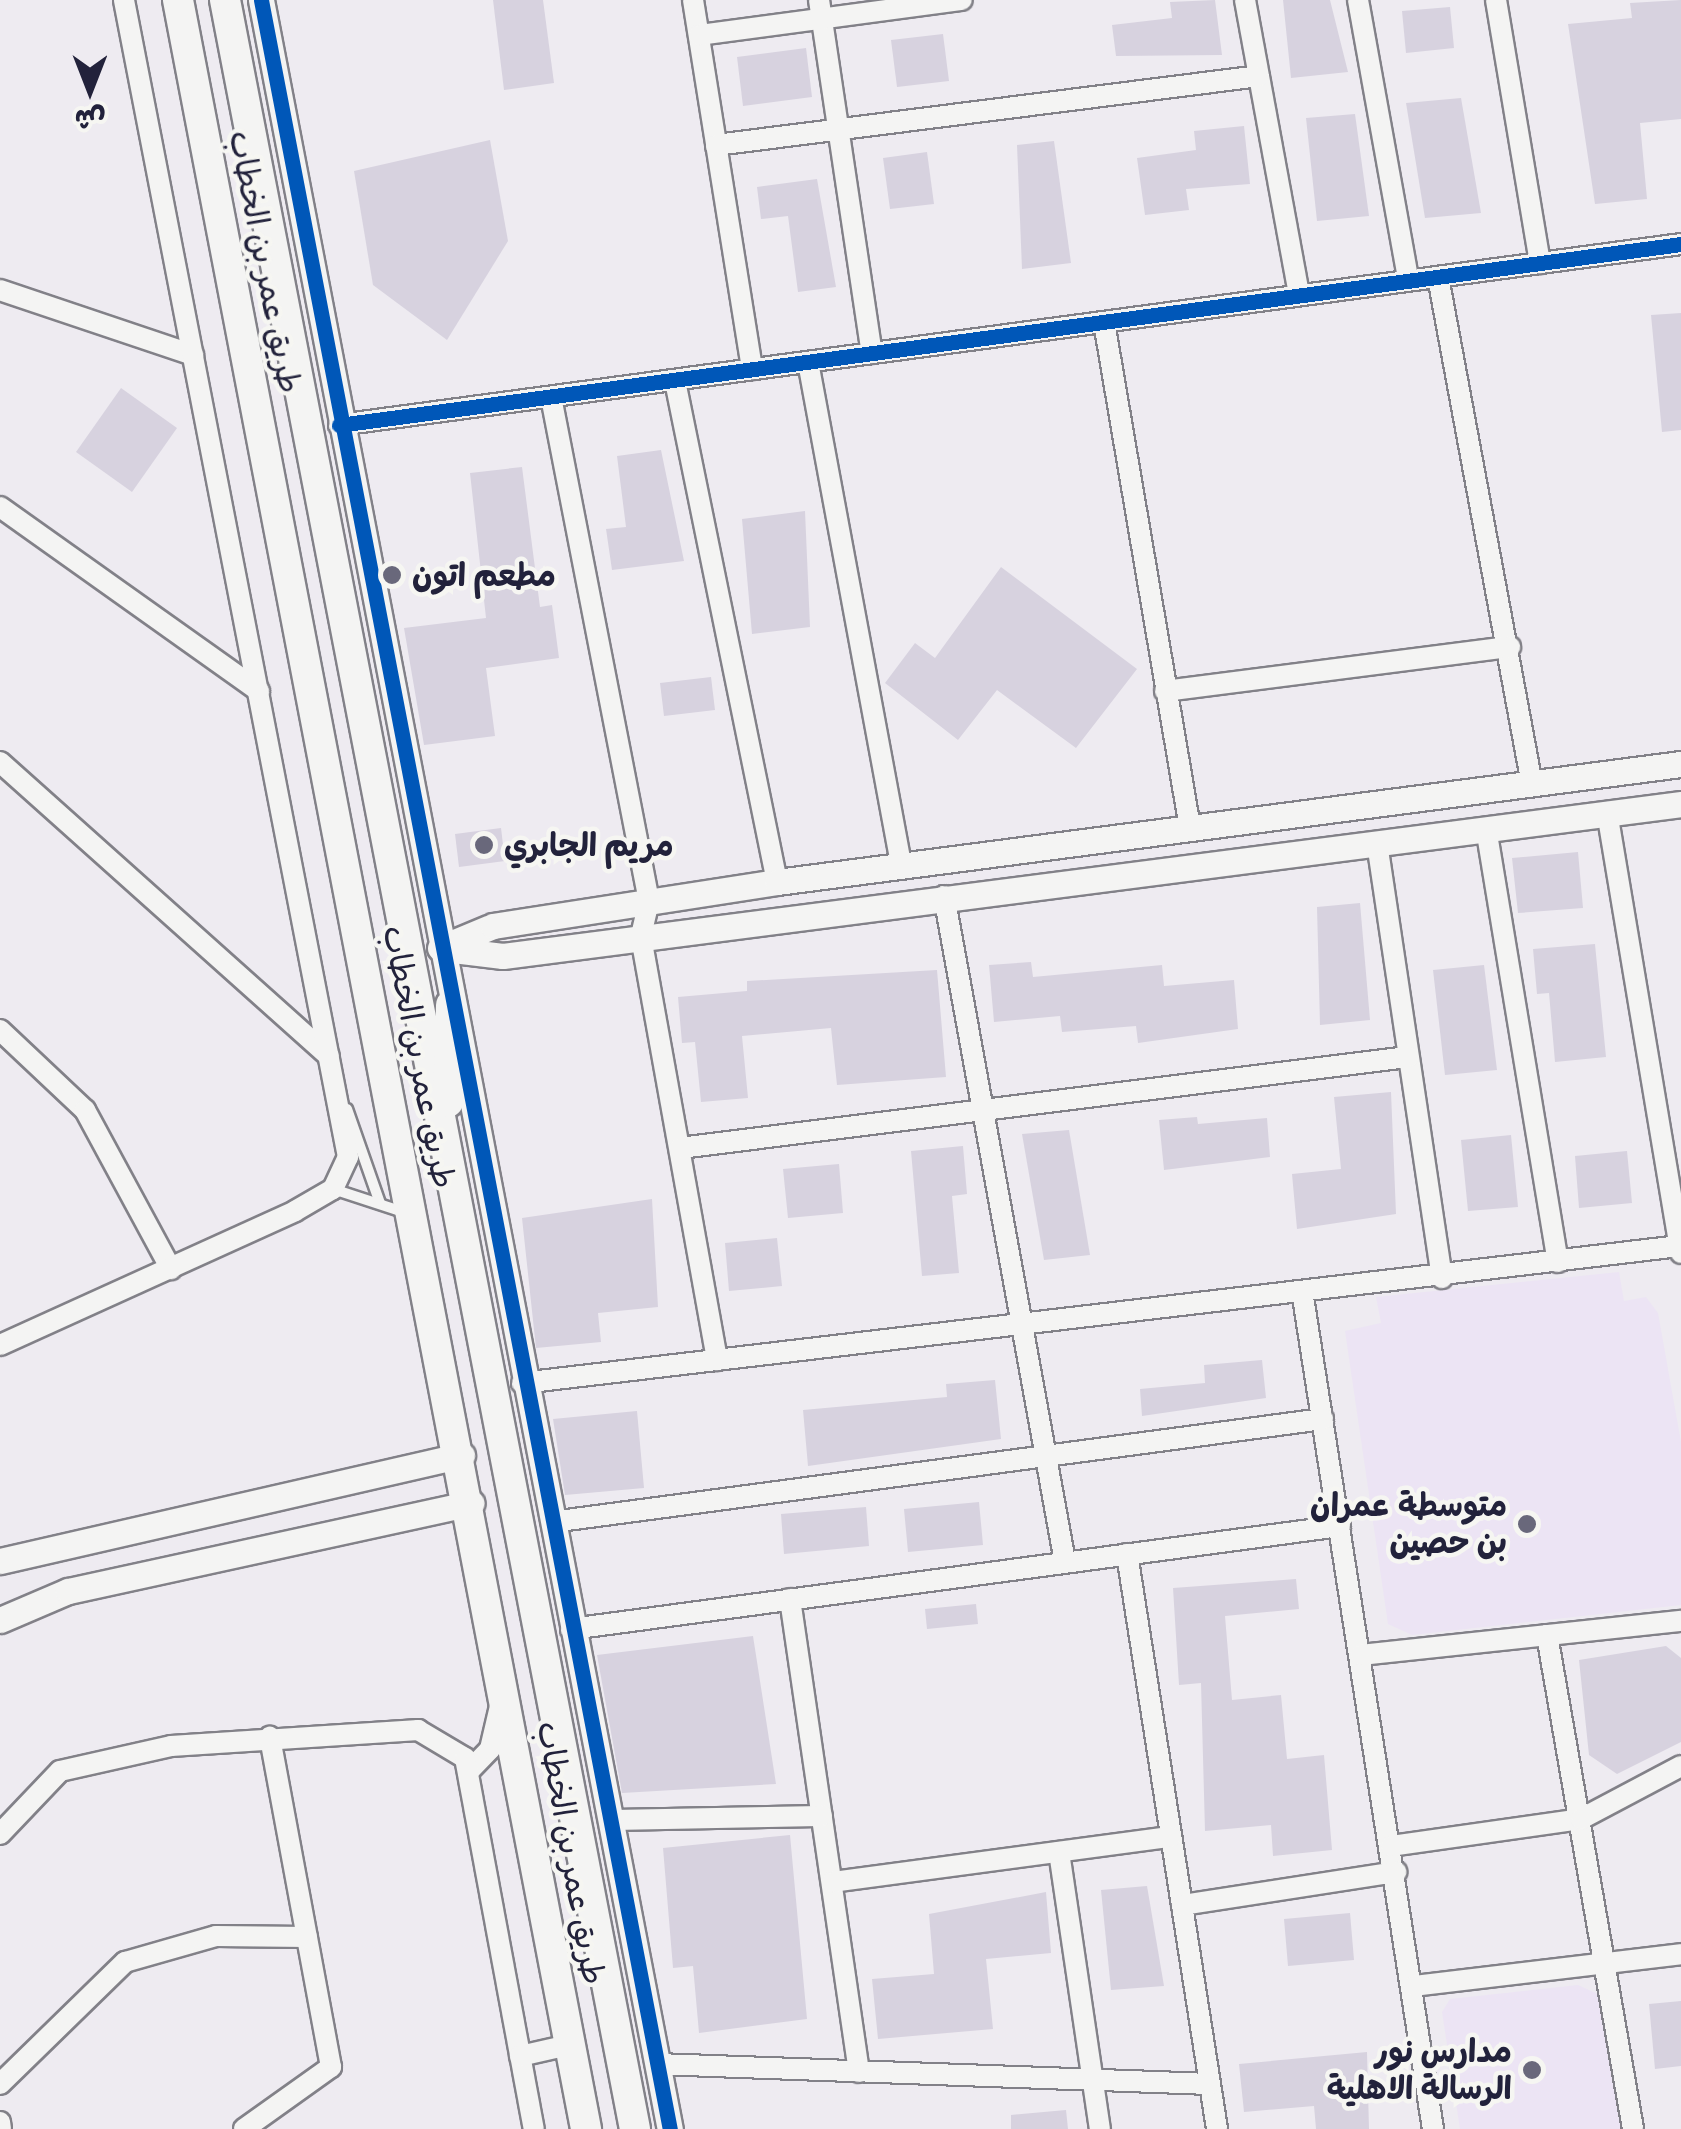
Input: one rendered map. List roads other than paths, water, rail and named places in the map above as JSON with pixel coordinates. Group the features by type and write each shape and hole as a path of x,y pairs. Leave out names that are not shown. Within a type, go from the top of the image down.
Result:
{"main road":[{"name":"طريق عمر بن الخطاب","path":"178,0 472,1503 586,2129"},
{"name":"طريق عمر بن الخطاب","path":"226,0 635,2129"},
{"path":"446,1160 450,1005"}],"street":[{"path":"0,1345 171,1269 333,1189 348,1157 124,0"},
{"path":"261,0 522,1383 670,2129"},
{"path":"693,0 752,369"},
{"path":"699,35 820,10 962,0"},
{"path":"1245,0 1299,294"},
{"path":"1358,0 1408,279"},
{"path":"1496,0 1540,263"},
{"path":"820,10 872,353"},
{"path":"716,145 1259,76"},
{"path":"339,425 1681,244"},
{"path":"274,253 314,290"},
{"path":"1438,276 1510,647 1532,784"},
{"path":"0,290 193,355"},
{"path":"1104,322 1190,828"},
{"path":"808,362 901,864"},
{"path":"675,380 777,882"},
{"path":"551,397 650,901 642,937 717,1360"},
{"path":"0,506 260,692"},
{"path":"1165,692 1510,647"},
{"path":"0,762 329,1056"},
{"path":"440,948 492,926 777,882 1681,764"},
{"path":"440,948 503,956 944,896 1681,804"},
{"path":"522,1383 1303,1297 1558,1262 1680,1250 1607,812"},
{"path":"1486,828 1558,1262"},
{"path":"1377,843 1442,1278"},
{"path":"944,896 1023,1327 1039,1451 1065,1562"},
{"path":"0,1030 85,1110 171,1269"},
{"path":"680,1148 982,1106 1408,1056"},
{"path":"1303,1297 1414,1986 1433,2129"},
{"path":"552,1522 1039,1451 1323,1418"},
{"path":"0,1561 90,1533 462,1455"},
{"path":"0,1620 68,1590 472,1503"},
{"path":"571,1629 1340,1526"},
{"path":"1126,1554 1217,2129"},
{"path":"790,1599 860,2072"},
{"path":"1361,1655 1681,1621"},
{"path":"1547,1635 1608,1963 1633,2129"},
{"path":"468,1772 490,1749 504,1685"},
{"path":"0,1834 60,1770 270,1737 418,1730 465,1758 534,2129"},
{"path":"244,2129 332,2066 270,1737"},
{"path":"1392,1846 1581,1819 1681,1766"},
{"path":"611,1820 822,1816"},
{"path":"832,1882 1171,1837"},
{"path":"1059,1852 1100,2129"},
{"path":"1182,1905 1396,1872"},
{"path":"0,2084 125,1962 216,1936 307,1938"},
{"path":"1414,1986 1681,1954"},
{"path":"520,2056 569,2045"},
{"path":"657,2064 1210,2084"},
{"path":"0,2122 2,2129"}],"lane":[{"path":"329,1056 380,1203"},
{"path":"333,1189 414,1216"}],"place":[{"name":"مطعم اتون","path":"392,575"},
{"name":"مريم الجابري","path":"484,845"},
{"name":"متوسطة عمران بن حصين","path":"1527,1524"},
{"name":"مدارس نور الرسالة الاهلية","path":"1532,2070"}]}
